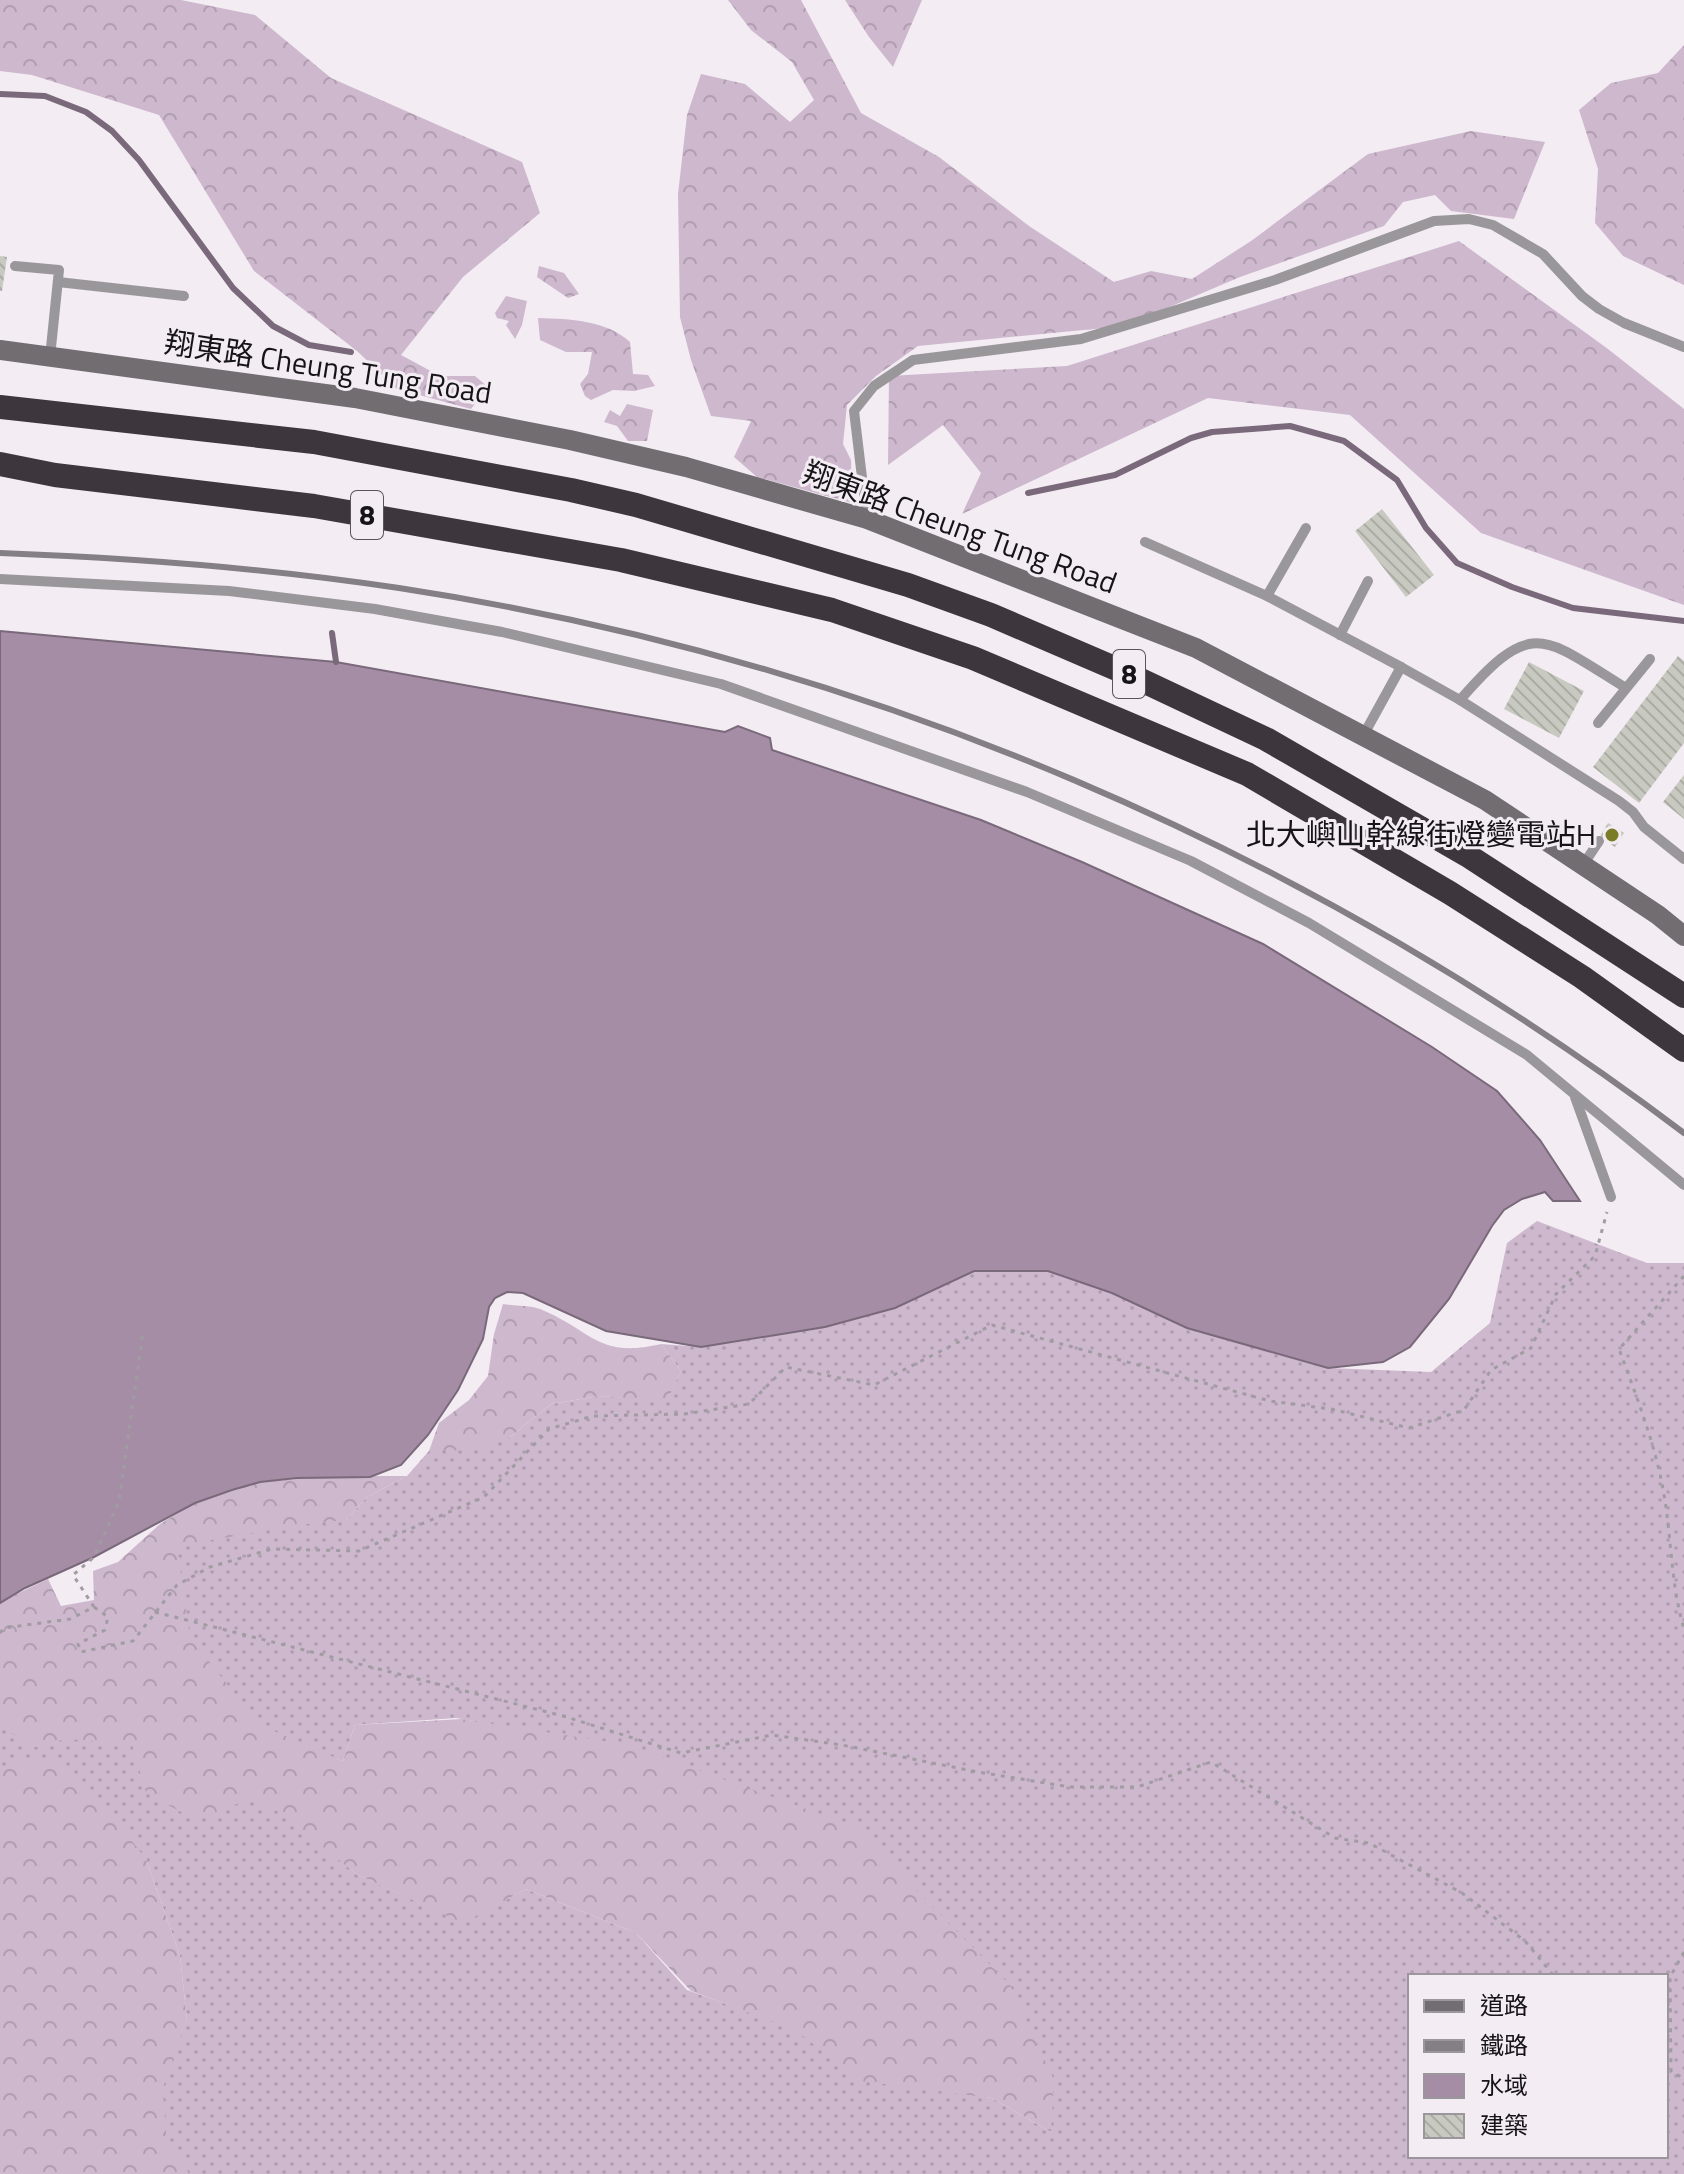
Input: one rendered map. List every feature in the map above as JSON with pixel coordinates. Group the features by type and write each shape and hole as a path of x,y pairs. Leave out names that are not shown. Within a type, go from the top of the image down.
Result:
{"highway":[{"name":"8","path":"0,407 314,442 571,490 636,505 908,585 991,615 1126,673 1266,739 1467,855 1684,996"},
{"name":"8","path":"0,464 55,475 314,506 621,560 832,610 973,658 1247,774 1450,893 1556,960 1684,1050"},
{"path":"0,479 55,475"}],"main road":[{"name":"翔東路 Cheung Tung Road","path":"0,350 355,398 570,440 686,467 867,519 1196,648 1485,800 1658,915 1684,936"}],"lane":[{"path":"867,519 854,411 874,386 913,360 1081,339 1275,280 1434,221 1469,219 1493,225 1543,254 1582,296 1599,309 1624,323 1684,347"},
{"path":"15,266 59,270 50,357"},
{"path":"58,282 184,296"},
{"path":"1267,596 1306,528"},
{"path":"1145,542 1267,596 1460,700 1619,801 1633,812 1644,827 1684,859"},
{"path":"0,579 229,591 375,609 502,632 721,684 1027,792 1191,861 1309,923 1527,1055 1684,1185"},
{"path":"1340,635 1368,581"},
{"path":"1460,700 1489,666 1504,654 1518,646 1535,643 1548,643 1566,651 1626,688"},
{"path":"1598,723 1650,659"},
{"path":"1363,736 1401,667"},
{"path":"1583,865 1599,841"},
{"path":"1574,1095 1611,1197"}],"path":[{"path":"143,1332 119,1501 94,1557 73,1575 94,1607 108,1617 105,1630 78,1644 81,1652 133,1641 177,1585 210,1567 272,1549 359,1551 484,1497 549,1429 593,1416 684,1414 749,1404 786,1367 874,1385 992,1325 1270,1401 1331,1409 1409,1428 1464,1410 1491,1370 1531,1348 1556,1294 1595,1256 1611,1197"},
{"path":"1684,1276 1619,1349 1646,1422 1664,1490 1674,1596 1684,1629"},
{"path":"0,1633 4,1628 70,1619 94,1607"},
{"path":"154,1612 563,1716 681,1753 772,1735 1070,1787 1137,1787 1211,1762 1335,1838 1369,1843 1462,1893 1525,1941 1552,1974"},
{"path":"1671,2072 1670,1977 1684,1952"},
{"path":"1668,2069 1684,2078"}],"green space":[{"path":"0,0 181,0 255,15 331,78 522,162 540,213 463,277 401,355 440,376 475,376 488,387 471,409 397,389 357,351 254,271 159,115 32,75 0,71"},
{"path":"728,0 801,0 861,113 939,157 1029,226 1114,282 1151,271 1192,279 1251,241 1368,154 1471,131 1545,142 1514,219 1451,211 1435,195 1403,202 1384,226 1240,277 1125,326 918,346 876,376 847,405 843,444 851,460 852,503 757,477 734,457 751,421 711,416 680,317 678,194 687,115 701,74 745,84 790,122 814,100 792,62 751,30"},
{"path":"845,0 922,0 893,67 869,37"},
{"path":"1684,45 1684,285 1623,256 1595,223 1598,169 1579,110 1611,83 1658,73"},
{"path":"1459,241 1608,349 1684,409 1684,605 1481,533 1350,415 1208,398 962,514 981,473 943,425 888,465 889,376 1067,366"},
{"path":"539,266 564,273 579,294 568,298 537,277"},
{"path":"506,296 527,301 522,325 515,339 506,325 509,321 497,318 495,313"},
{"path":"538,318 587,322 610,329 630,342 633,374 648,375 655,386 634,391 613,390 591,400 585,396 580,384 588,374 592,352 566,352 540,340"},
{"path":"627,404 653,410 647,441 628,441 617,426 604,422 610,410 620,416"},
{"path":"1537,1221 1647,1263 1684,1263 1684,2174 132,2174 139,2126 187,2020 180,1956 146,1859 0,1809 0,1719 117,1736 241,1772 356,1874 463,1922 526,1889 636,1933 687,1990 791,2027 933,2088 992,2098 1051,2132 630,1749 456,1718 355,1725 343,1761 253,1728 187,1633 176,1541 294,1519 346,1520 367,1497 407,1476 443,1435 510,1437 551,1404 599,1396 667,1400 681,1371 661,1344 701,1347 825,1327 937,1288 974,1271 1048,1271 1328,1368 1431,1372 1490,1323 1507,1243"},
{"path":"503,1304 540,1309 608,1345 640,1348 661,1344 681,1371 667,1401 599,1396 551,1404 510,1437 474,1450 429,1451 439,1423 469,1400 488,1376 494,1334"},
{"path":"336,1476 407,1476 367,1497 346,1520 297,1525 177,1546 190,1637 258,1724 343,1761 355,1725 462,1719 629,1745 853,1826 1010,1985 1054,2080 1051,2132 992,2098 862,2081 795,2030 691,1991 636,1933 526,1889 463,1923 356,1874 286,1816 252,1798 196,1820 146,1793 132,1744 66,1739 36,1747 0,1727 0,1602 48,1579 61,1606 94,1600 93,1571 118,1562 160,1524 195,1503 260,1482"},
{"path":"61,1760 91,1790 146,1859 180,1956 187,2020 163,2087 166,2135 189,2174 0,2174 0,1771 20,1761"}],"water":[{"path":"0,631 336,662 725,732 738,726 770,738 772,750 981,820 1263,944 1432,1047 1497,1091 1540,1140 1580,1201 1553,1201 1545,1192 1522,1199 1504,1210 1449,1299 1410,1347 1383,1362 1328,1368 1187,1328 1112,1293 1048,1271 974,1271 895,1308 825,1327 701,1347 606,1331 523,1293 507,1292 495,1298 489,1307 483,1339 458,1390 428,1435 401,1465 370,1477 297,1478 260,1482 232,1490 195,1503 0,1603"}],"building":[{"path":"0,256 7,257 2,291 0,291"},
{"path":"1382,509 1434,575 1406,597 1355,531"},
{"path":"1678,656 1684,661 1684,743 1639,803 1593,767"},
{"path":"1529,662 1584,691 1559,738 1504,709"},
{"path":"1684,775 1684,819 1663,802"},
{"name":"北大嶼山幹線街燈變電站H","path":"1608,823 1624,833 1615,847 1600,837"}],"waterway":[{"path":"0,94 45,96 86,112 112,131 139,160 233,288 273,326 309,345 351,352"},
{"path":"1028,493 1115,475 1191,438 1212,432 1290,426 1344,441 1397,480 1426,528 1457,563 1512,587 1573,608 1684,621"},
{"path":"332,633 336,662"}],"railway":[{"path":"0,553 200,565 399,588 573,620 744,663 911,717 1075,781 1235,854 1390,938 1540,1031 1684,1133"}],"place":[{"name":"北大嶼山幹線街燈變電站H","path":"1612,835"}]}
